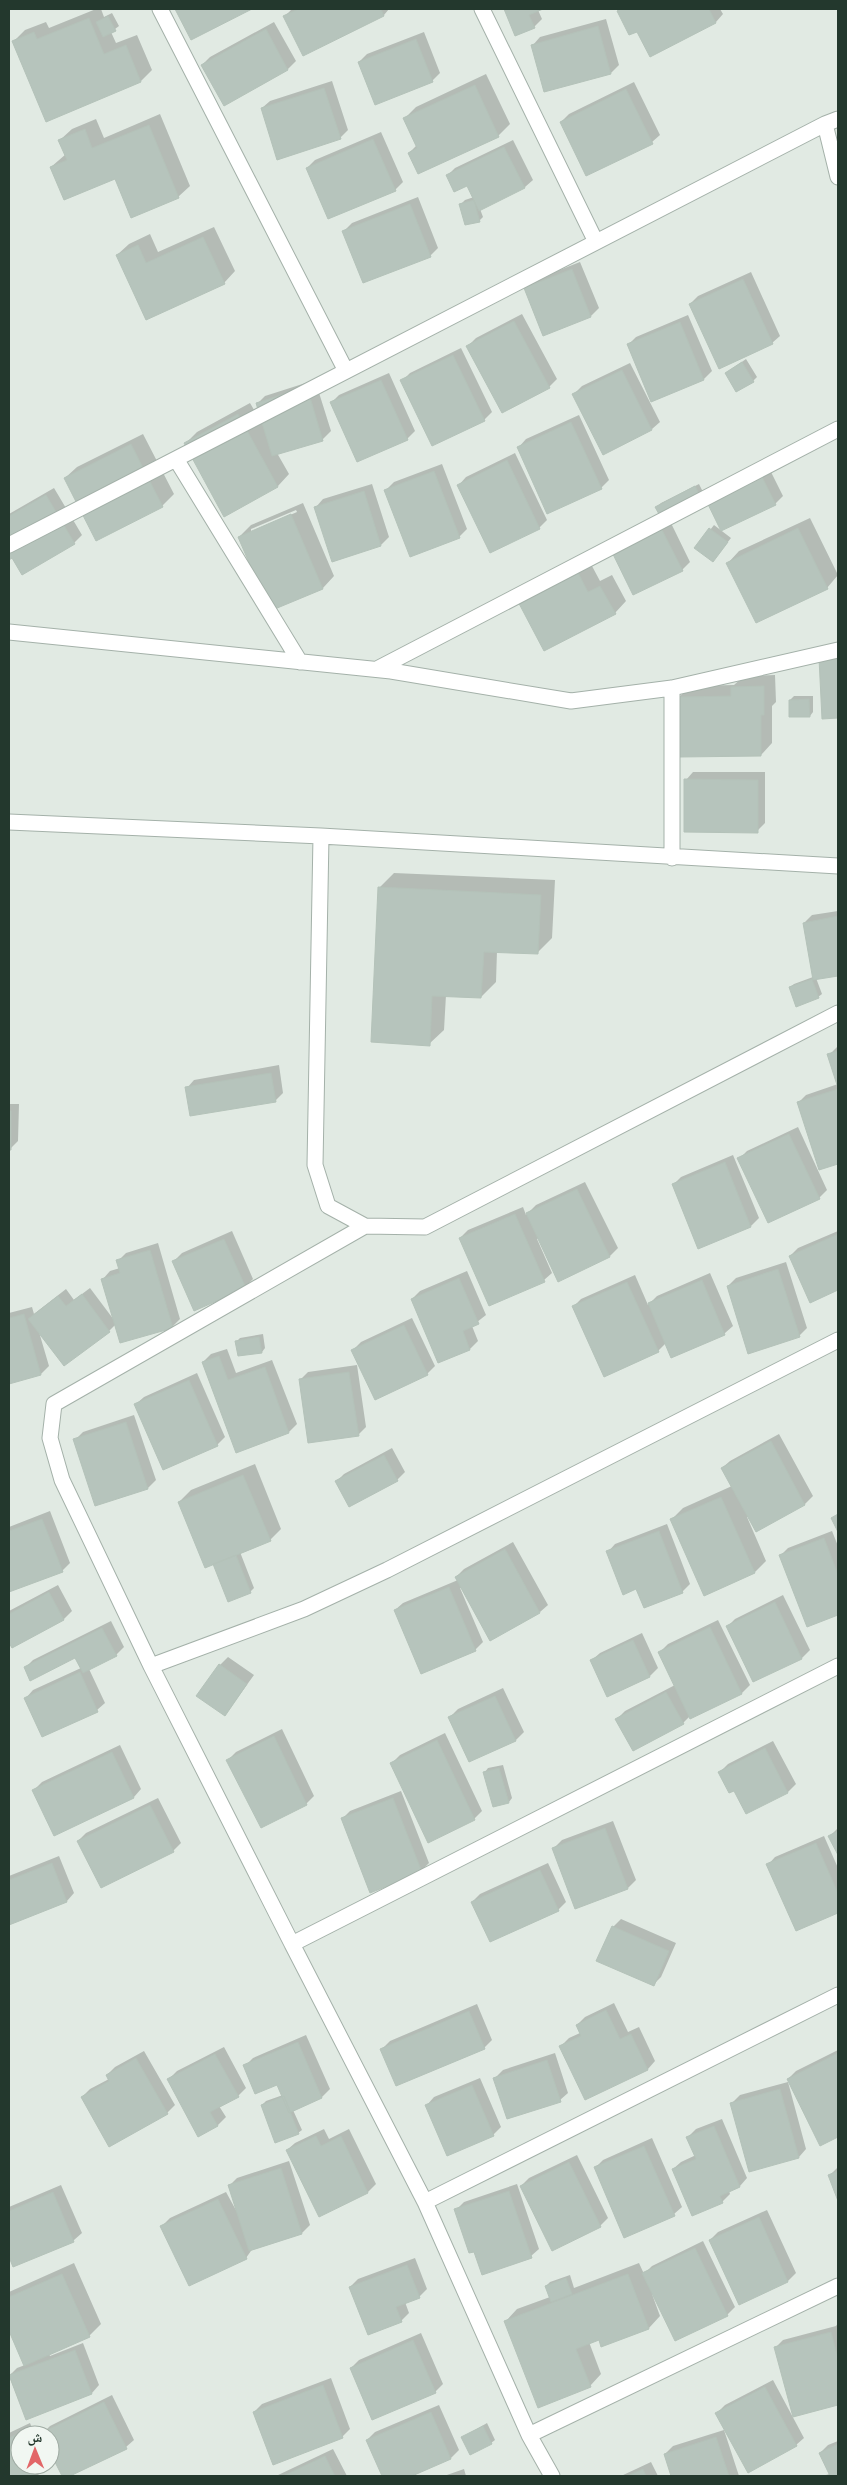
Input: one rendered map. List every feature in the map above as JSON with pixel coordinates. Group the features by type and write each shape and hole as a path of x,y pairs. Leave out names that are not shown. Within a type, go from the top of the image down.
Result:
{"street":[{"path":"160,9 346,371"},
{"path":"482,9 596,242"},
{"path":"9,546 832,122 838,177"},
{"path":"377,669 838,429"},
{"path":"176,459 300,662"},
{"path":"9,632 377,669 571,701 672,688 838,650"},
{"path":"672,688 672,858"},
{"path":"9,822 321,836 672,858 838,866"},
{"path":"321,836 315,1165 328,1206 364,1226 425,1227 838,1013"},
{"path":"364,1226 54,1404 50,1438 62,1480 150,1666 426,2202 529,2435 552,2476"},
{"path":"150,1666 304,1608 387,1570 838,1340"},
{"path":"292,1944 838,1666"},
{"path":"426,2202 838,1995"},
{"path":"529,2435 838,2286"}],"building":[{"path":"175,9 252,9 191,40"},
{"path":"298,9 381,9 384,16 303,56 283,16"},
{"path":"504,9 543,9 529,15 535,28 515,36"},
{"path":"620,9 709,9 716,23 650,57 637,32 629,35 617,11"},
{"path":"108,16 116,31 103,37 96,22"},
{"path":"89,18 104,54 126,45 141,82 46,122 12,41 34,32 37,39"},
{"path":"598,26 611,74 544,92 531,45"},
{"path":"266,29 288,70 224,106 201,65"},
{"path":"416,39 433,82 375,105 358,62"},
{"path":"475,85 499,137 418,174 408,153 417,148 403,118"},
{"path":"324,88 341,139 277,160 261,108"},
{"path":"626,89 653,144 586,176 560,122"},
{"path":"149,125 179,198 131,218 115,179 64,200 50,167 67,160 58,140 85,129 92,148"},
{"path":"373,139 396,191 328,219 306,168"},
{"path":"504,147 525,188 479,211 467,186 454,192 446,175"},
{"path":"474,200 480,222 465,225 459,204"},
{"path":"410,204 431,257 363,283 342,231"},
{"path":"203,237 225,284 146,320 116,255 138,245 146,263"},
{"path":"572,269 591,317 543,336 524,288"},
{"path":"743,279 773,344 719,369 689,304"},
{"path":"514,321 550,388 502,413 466,346"},
{"path":"680,322 704,380 651,402 627,344"},
{"path":"453,355 485,421 432,446 400,380"},
{"path":"742,362 754,382 736,392 725,373"},
{"path":"622,370 652,430 603,455 572,394"},
{"path":"381,380 408,440 357,462 330,402"},
{"path":"307,387 323,441 272,456 256,403"},
{"path":"238,414 278,487 224,517 184,443"},
{"path":"571,422 602,489 547,514 517,447"},
{"path":"131,444 163,507 96,541 64,478"},
{"path":"507,460 540,529 490,553 457,485"},
{"path":"757,467 776,505 721,531 703,494"},
{"path":"434,471 460,538 410,557 384,490"},
{"path":"695,486 704,503 664,523 655,507"},
{"path":"364,491 381,546 332,562 314,507"},
{"path":"46,495 75,544 22,575 12,558 9,560 9,516"},
{"path":"291,514 323,589 270,611 238,537"},
{"path":"657,520 683,571 633,595 608,544"},
{"path":"709,528 728,542 713,562 694,548"},
{"path":"798,528 828,589 756,623 726,563"},
{"path":"573,563 588,592 600,586 616,614 544,651 514,594"},
{"path":"838,657 838,718 822,719 819,658"},
{"path":"764,686 764,715 761,715 761,756 678,757 678,697 731,696 731,687"},
{"path":"809,699 810,717 789,717 789,700"},
{"path":"684,779 758,780 758,833 684,832"},
{"path":"378,887 541,895 538,954 484,952 481,998 432,996 430,1046 371,1042"},
{"path":"838,916 838,976 813,980 803,923"},
{"path":"812,979 819,998 796,1007 789,987"},
{"path":"838,1051 838,1088 827,1054"},
{"path":"271,1073 276,1102 190,1116 185,1087"},
{"path":"838,1089 838,1164 819,1170 797,1102"},
{"path":"9,1111 11,1111 11,1150 9,1150"},
{"path":"789,1134 820,1199 768,1223 737,1158"},
{"path":"725,1162 751,1227 698,1249 672,1184"},
{"path":"577,1189 610,1257 558,1282 526,1213"},
{"path":"515,1214 545,1282 489,1306 459,1238"},
{"path":"838,1234 838,1290 810,1303 789,1256"},
{"path":"224,1239 246,1288 194,1311 172,1261"},
{"path":"150,1250 173,1328 120,1343 101,1279 120,1273 116,1260"},
{"path":"778,1269 800,1337 748,1354 727,1286"},
{"path":"459,1278 479,1324 463,1331 470,1350 438,1363 411,1299"},
{"path":"702,1280 725,1335 671,1358 648,1303"},
{"path":"627,1282 659,1352 604,1377 572,1306"},
{"path":"82,1294 110,1332 64,1366 28,1319 58,1296 66,1306"},
{"path":"24,1314 41,1375 9,1384 9,1318"},
{"path":"404,1325 428,1375 375,1400 351,1350"},
{"path":"259,1337 262,1353 238,1356 235,1341"},
{"path":"219,1356 228,1380 265,1367 289,1433 236,1453 202,1362"},
{"path":"349,1372 359,1436 308,1443 299,1379"},
{"path":"189,1380 218,1446 163,1470 134,1404"},
{"path":"126,1422 148,1489 95,1506 73,1439"},
{"path":"771,1441 805,1505 756,1532 721,1468"},
{"path":"384,1455 398,1481 349,1507 335,1481"},
{"path":"243,1475 271,1541 205,1568 178,1502"},
{"path":"721,1497 755,1573 704,1596 670,1519"},
{"path":"838,1514 838,1532 831,1518"},
{"path":"42,1519 63,1572 9,1592 9,1531"},
{"path":"659,1531 683,1593 644,1608 636,1589 623,1595 606,1551"},
{"path":"824,1538 838,1574 838,1615 807,1627 779,1555"},
{"path":"505,1549 540,1613 490,1641 455,1577"},
{"path":"236,1555 251,1593 228,1602 213,1564"},
{"path":"449,1587 476,1651 421,1674 394,1610"},
{"path":"49,1592 64,1620 12,1648 9,1643 9,1614"},
{"path":"775,1602 802,1659 753,1682 726,1626"},
{"path":"710,1627 742,1694 690,1719 658,1652"},
{"path":"102,1628 117,1656 83,1673 75,1658 30,1681 24,1667"},
{"path":"633,1640 650,1677 607,1697 590,1660"},
{"path":"219,1664 247,1684 225,1716 196,1696"},
{"path":"80,1672 98,1712 42,1737 24,1698"},
{"path":"666,1692 684,1724 633,1751 615,1719"},
{"path":"495,1696 516,1741 469,1762 448,1717"},
{"path":"274,1736 307,1805 261,1828 226,1760"},
{"path":"437,1740 475,1820 428,1843 390,1763"},
{"path":"765,1748 788,1793 746,1814 734,1791 729,1793 718,1772"},
{"path":"112,1752 134,1798 54,1836 32,1790"},
{"path":"499,1768 509,1803 493,1807 483,1772"},
{"path":"393,1798 422,1872 370,1893 341,1818"},
{"path":"150,1805 174,1852 101,1888 77,1841"},
{"path":"605,1828 628,1889 575,1909 552,1848"},
{"path":"838,1831 838,1855 828,1836"},
{"path":"816,1843 838,1893 838,1913 796,1931 766,1864"},
{"path":"52,1863 67,1902 9,1925 9,1880"},
{"path":"540,1870 559,1911 490,1942 471,1902"},
{"path":"612,1926 669,1951 654,1986 596,1961"},
{"path":"606,2010 620,2039 631,2034 648,2070 585,2100 559,2046 581,2036 576,2025"},
{"path":"469,2011 485,2049 396,2086 380,2049"},
{"path":"298,2042 322,2098 289,2113 277,2085 255,2094 243,2065"},
{"path":"838,2053 838,2137 820,2146 787,2079"},
{"path":"215,2054 239,2097 210,2112 218,2126 198,2137 167,2079"},
{"path":"136,2058 168,2114 109,2147 81,2097 109,2081 106,2075"},
{"path":"547,2060 561,2102 507,2119 493,2078"},
{"path":"472,2085 494,2136 447,2156 425,2105"},
{"path":"780,2089 799,2158 749,2172 730,2103"},
{"path":"284,2096 299,2134 275,2143 261,2105"},
{"path":"714,2126 740,2187 720,2196 723,2203 692,2216 672,2169 696,2159 686,2137"},
{"path":"316,2136 321,2146 341,2136 368,2193 319,2217 286,2150"},
{"path":"644,2146 675,2216 624,2238 594,2167"},
{"path":"569,2162 601,2227 552,2251 520,2186"},
{"path":"281,2168 302,2234 249,2251 228,2185"},
{"path":"838,2171 838,2201 828,2175"},
{"path":"509,2191 532,2258 482,2275 474,2252 469,2253 454,2209"},
{"path":"53,2192 74,2242 13,2267 9,2257 9,2211"},
{"path":"218,2199 247,2259 189,2286 160,2226"},
{"path":"759,2217 788,2282 739,2305 709,2240"},
{"path":"695,2248 728,2316 675,2341 642,2273"},
{"path":"407,2265 420,2298 396,2307 402,2322 368,2335 349,2287"},
{"path":"62,2274 90,2337 24,2366 9,2331 9,2297"},
{"path":"628,2274 649,2329 601,2347 599,2340 576,2349 591,2387 538,2408 504,2321"},
{"path":"566,2278 572,2294 551,2302 545,2286"},
{"path":"831,2332 838,2358 838,2405 793,2417 774,2347"},
{"path":"413,2340 436,2393 372,2420 350,2368"},
{"path":"75,2350 92,2394 26,2420 9,2375"},
{"path":"323,2385 343,2438 273,2465 253,2412"},
{"path":"765,2387 797,2446 748,2473 715,2413"},
{"path":"104,2402 127,2449 70,2476 62,2476 60,2472 60,2425 57,2425"},
{"path":"431,2412 451,2459 412,2476 382,2476 366,2440"},
{"path":"483,2426 492,2444 470,2455 461,2437"},
{"path":"716,2437 729,2476 671,2476 664,2454"},
{"path":"9,2438 10,2475 36,2476 9,2476"},
{"path":"838,2444 838,2476 830,2476 819,2453"},
{"path":"325,2456 335,2476 283,2476"},
{"path":"643,2469 646,2476 627,2476"}]}
